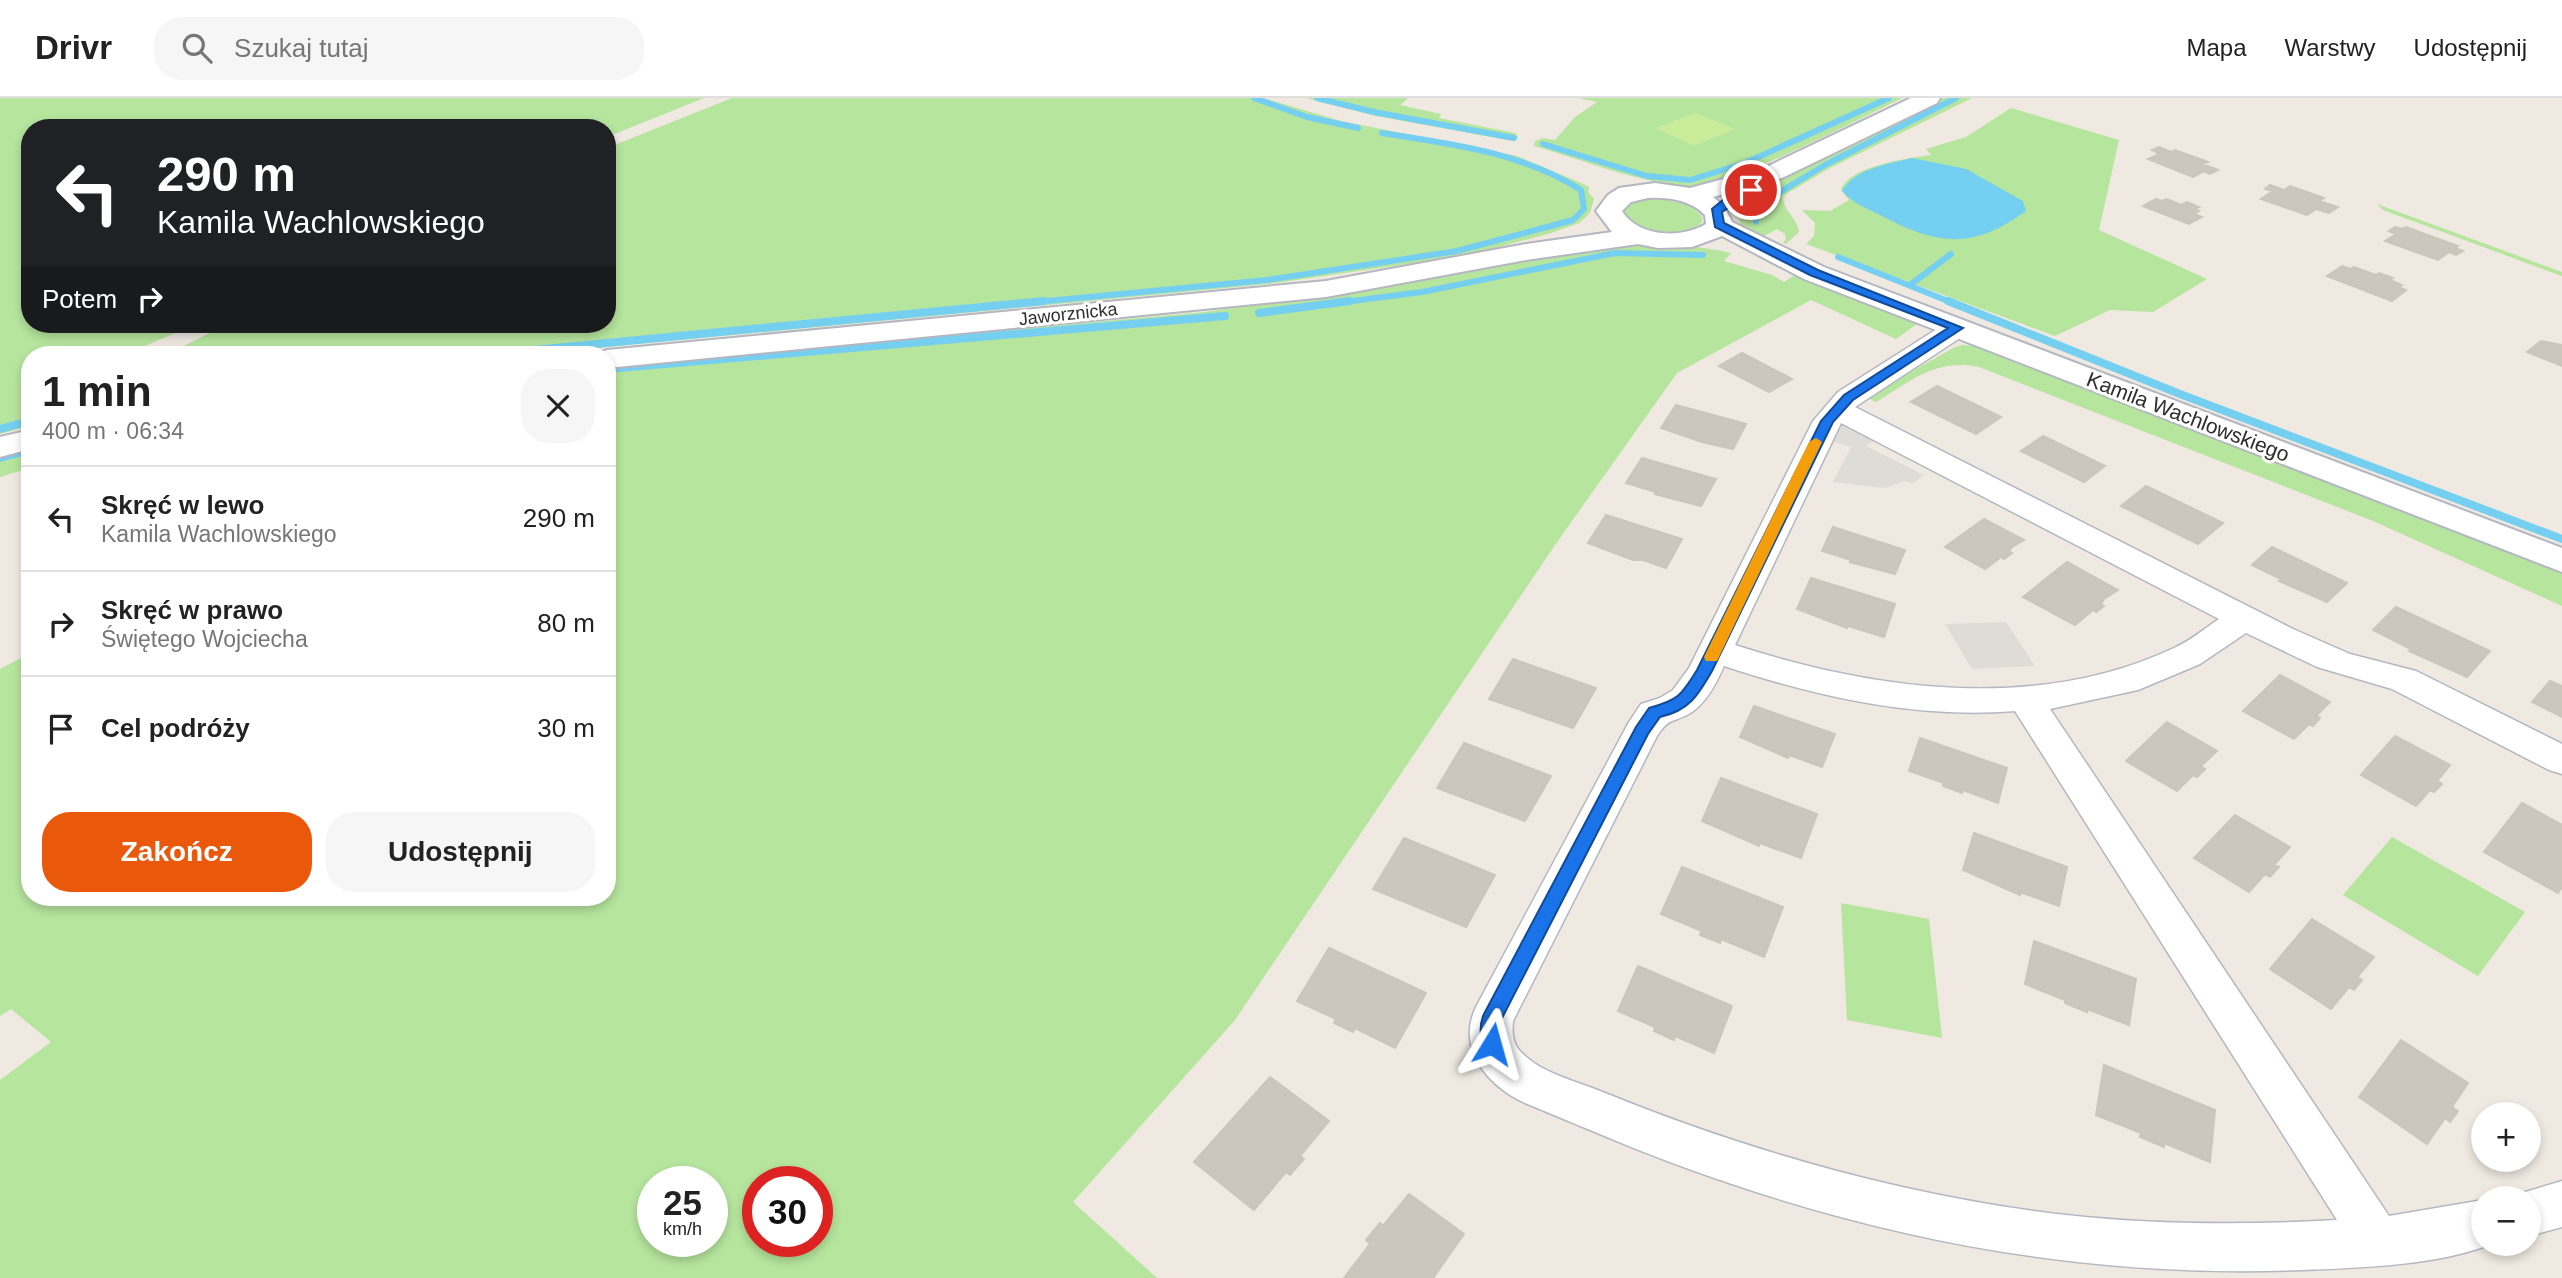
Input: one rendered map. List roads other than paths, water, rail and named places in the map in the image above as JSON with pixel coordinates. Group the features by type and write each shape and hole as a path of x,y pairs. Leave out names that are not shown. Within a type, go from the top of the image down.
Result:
{"street":[{"path":"1773,173 1717,218 1710,234 1695,239 1670,241 1640,236 1619,226 1611,218 1609,211 1612,203 1627,194 1655,190 1689,195 1773,173 1929,98"},
{"name":"Kamila Wachlowskiego","path":"1689,195 1717,218 1814,273"},
{"name":"Jaworznicka","path":"1525,252 1611,218"},
{"name":"Jaworznicka","path":"616,358 1326,289 1525,252 1640,236"},
{"name":"Kamila Wachlowskiego","path":"1695,239 1814,273 2562,561"},
{"path":"1957,328 1849,398 1836,409 1821,432 1715,651 1688,699 1673,709 1654,713 1642,731 1491,1020 1492,1044 1504,1065 1518,1077 1687,1149 1822,1190 1907,1210 2082,1240 2215,1246 2377,1240 2471,1225"},
{"path":"1836,409 2244,618 2325,657 2350,666 2382,671 2404,680 2562,760"},
{"path":"0,447 21,441"},
{"path":"1715,651 1768,669 1841,687 1915,696 2026,700 2124,682 2164,668 2202,650 2244,618"},
{"path":"2026,700 2377,1240"},
{"path":"2541,1210 2562,1204"}],"water":[{"path":"1912,158 1966,169 2023,201 2026,211 1990,232 1956,239 1939,238 1904,227 1862,206 1842,191 1848,183 1864,172"}],"waterway":[{"path":"1254,98 1307,117 1358,128"},
{"path":"1317,98 1374,112 1514,138"},
{"path":"1543,144 1647,176 1690,180 1745,163 1889,98"},
{"path":"1756,222 1755,213 1767,200 1825,165 1956,98"},
{"path":"1026,303 1267,280 1457,251 1573,220 1584,209 1581,190 1534,167 1485,151 1382,133"},
{"path":"1337,303 1422,292 1615,253 1703,255"},
{"path":"1910,285 1951,254"},
{"path":"1838,257 1948,301"},
{"path":"575,346 1044,301"},
{"path":"1259,313 1350,301"},
{"path":"1948,301 1953,303"},
{"path":"1948,301 2180,394 2562,539"},
{"path":"616,368 1225,316"},
{"path":"0,429 21,423"},
{"path":"0,458 21,452"}]}
